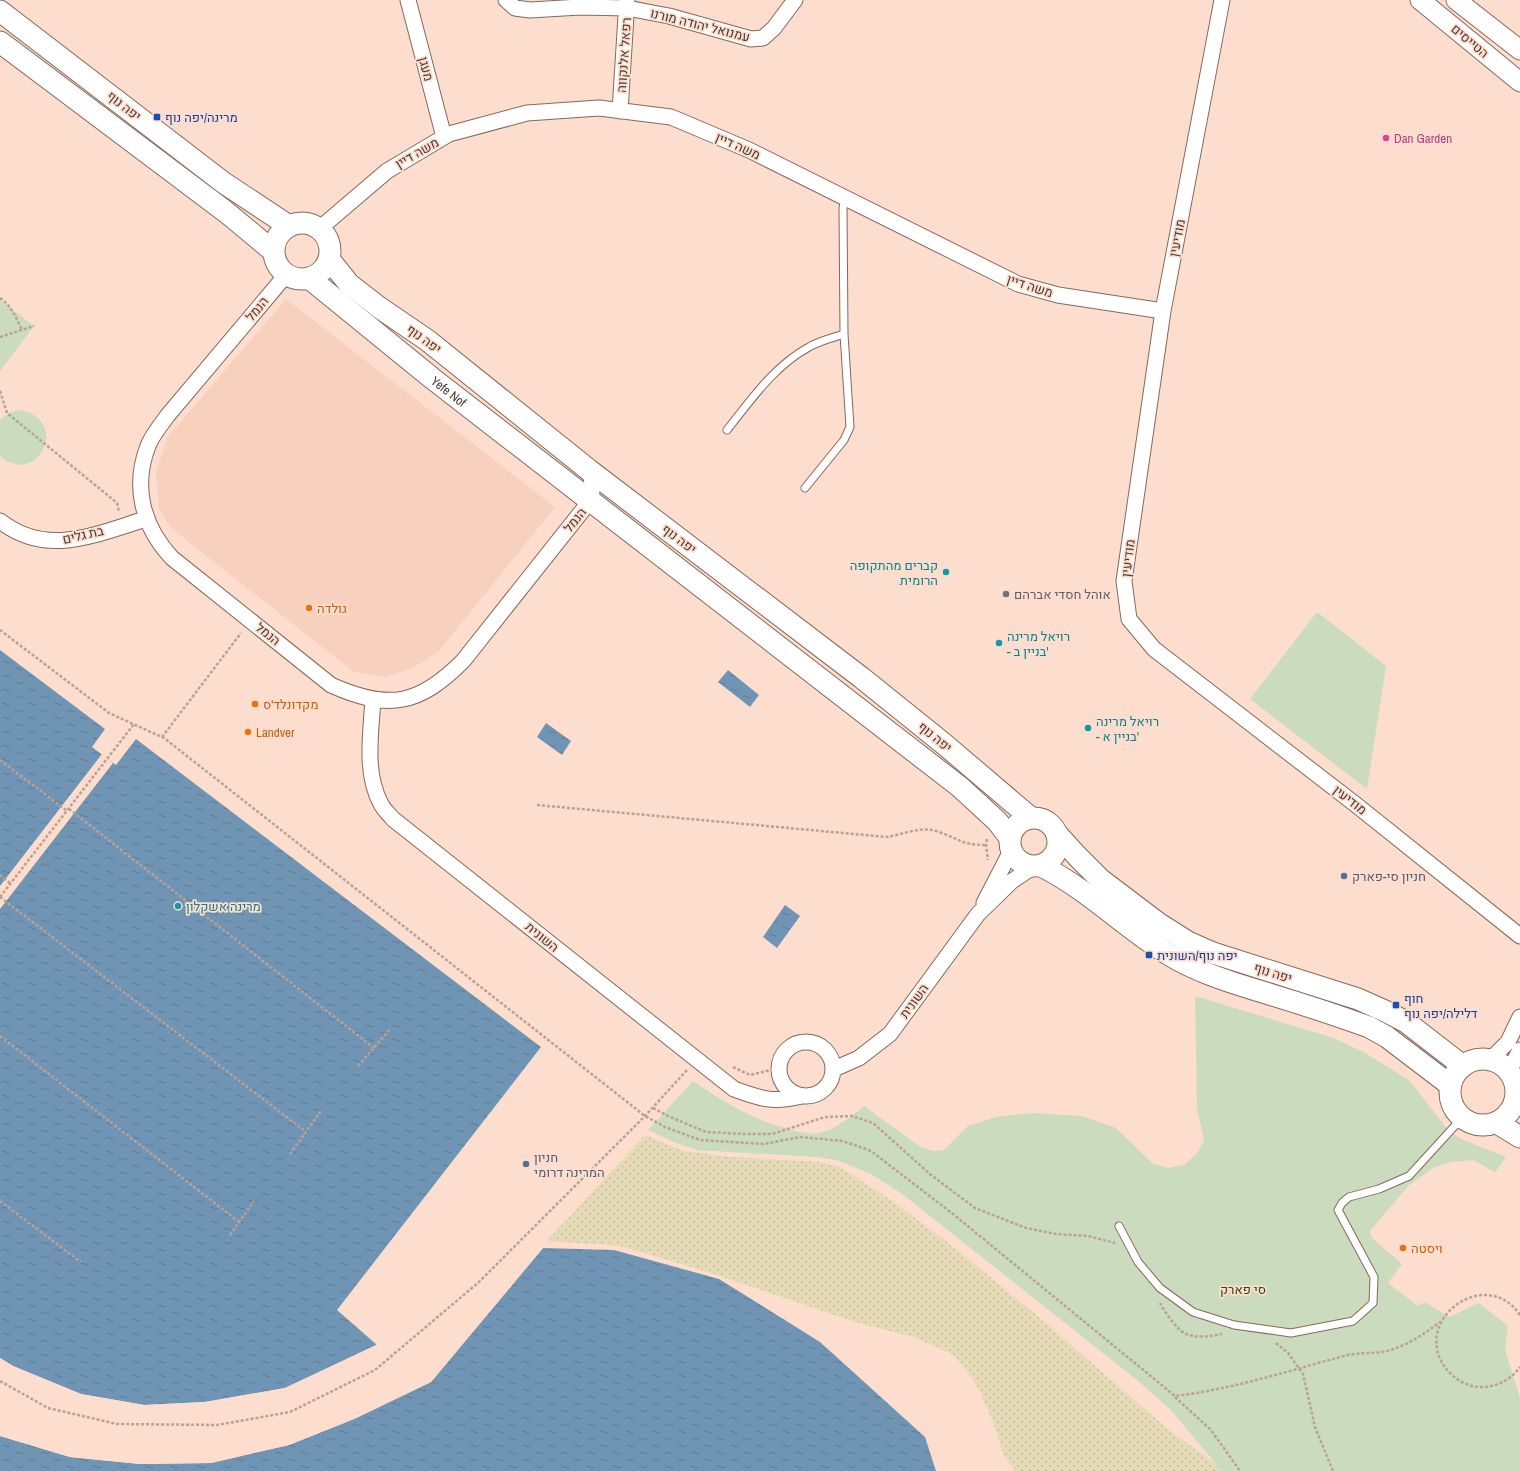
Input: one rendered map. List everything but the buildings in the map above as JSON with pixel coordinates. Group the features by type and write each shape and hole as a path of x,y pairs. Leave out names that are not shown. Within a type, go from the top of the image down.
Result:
{"main road":[{"name":"יפה נוף","path":"0,11 224,183 289,226"},
{"name":"יפה נוף","path":"0,42 226,212 273,251 277,264 286,275"},
{"path":"273,251 278,236 289,226 305,223 319,229 328,242 329,259 322,271 309,278 293,278 286,275"},
{"name":"יפה נוף","path":"329,259 349,284 380,308 427,340 588,470 862,678 944,744 1031,818"},
{"name":"Yefe Nof","path":"309,278 433,379 590,501"},
{"name":"יפה נוף","path":"590,501 960,787 997,821 1010,844"},
{"path":"1031,818 1046,821 1053,826 1057,834 1059,841 1054,856 1037,866 1018,861 1010,844 1017,824 1031,818"},
{"name":"יפה נוף","path":"1057,834 1076,856 1100,879 1158,923 1188,942 1252,967 1358,999 1372,1005 1406,1022 1463,1066"},
{"name":"יפה נוף","path":"1037,866 1059,875 1108,909 1167,954 1188,965 1239,984 1369,1027 1387,1037 1450,1085"},
{"path":"1480,1059 1490,1060 1510,1071 1516,1086 1517,1108 1497,1123 1487,1126 1476,1125 1462,1118 1452,1106 1449,1096 1450,1085 1453,1077 1463,1066 1480,1059"},
{"path":"1497,1123 1520,1137"}],"street":[{"name":"מעגן","path":"408,0 444,137"},
{"name":"עמנואל יהודה מורנו","path":"510,4 530,10 627,4 751,39 764,38 774,28 795,0"},
{"name":"מודיעין","path":"1222,0 1164,311 1124,582 1129,619 1154,649 1355,804 1520,936"},
{"name":"הטייסים","path":"1420,0 1520,82"},
{"name":"הטייסים","path":"1456,0 1520,50"},
{"name":"רפאל אלנקווה","path":"620,111 627,4"},
{"name":"משה דיין","path":"319,229 387,171 450,134 527,113 598,108 671,117 749,150 1018,284 1058,295 1164,311"},
{"name":"הנמל","path":"286,275 168,415 156,432 148,445 143,461 140,480 141,498 146,519 161,546 188,571 331,684 352,694 373,699 392,700 414,697 445,679 463,661 590,501 593,493 588,470"},
{"name":"בת גלים","path":"0,521 26,536 44,541 57,541 75,540 146,519"},
{"name":"השונית","path":"373,699 372,784 381,806 393,818 697,1061 734,1089 756,1098 783,1101 817,1094 824,1090 833,1076 834,1069 859,1058 890,1034 978,914 1012,881 1037,866"},
{"name":"השונית","path":"978,914 1010,844"},
{"path":"1490,1060 1508,1042 1520,1017"},
{"path":"802,1096 788,1089 780,1076 779,1068 781,1059 786,1051 793,1045 802,1042 811,1042 824,1048 832,1060 834,1069"},
{"path":"1510,1071 1520,1050"}],"lane":[{"path":"805,488 844,440 850,427 844,334 843,208 845,197"},
{"path":"728,430 764,383 786,362 809,346 844,334"},
{"path":"1119,1226 1138,1262 1160,1288 1193,1312 1234,1325 1291,1333 1353,1321 1374,1303 1374,1277 1338,1210 1342,1203 1350,1197 1379,1189 1409,1176 1462,1118"}],"path":[{"path":"0,298 6,302 13,312 22,330"},
{"path":"0,337 34,326"},
{"path":"0,391 8,413 116,503"},
{"path":"162,737 235,640"},
{"path":"135,724 0,898 306,1132"},
{"path":"0,760 68,810 374,1048"},
{"path":"537,805 887,837 918,830 935,830 962,844 986,845"},
{"path":"997,821 988,833 986,845 988,860 999,870"},
{"path":"0,875 11,884"},
{"path":"358,1066 391,1028"},
{"path":"0,1036 239,1222"},
{"path":"0,1381 48,1408 117,1424 217,1425 290,1412 375,1370 479,1282 653,1108 697,1061"},
{"path":"729,1065 750,1075 779,1068"},
{"path":"653,1108 706,1132 744,1134 772,1134 825,1117 852,1116 873,1123 931,1174 975,1208 1026,1228 1056,1234 1088,1236 1116,1243 1121,1248"},
{"path":"290,1154 321,1111"},
{"path":"0,1201 81,1262"},
{"path":"230,1235 254,1201"},
{"path":"1520,1313 1507,1302 1493,1296 1477,1295 1462,1300 1449,1309 1440,1322 1437,1336 1438,1351 1442,1364 1452,1376 1464,1383 1477,1387 1492,1386 1505,1381 1520,1367"},
{"path":"1158,1301 1165,1312 1184,1333 1204,1337 1225,1334"},
{"path":"1272,1339 1288,1353 1303,1374 1315,1427 1333,1471"},
{"path":"1175,1396 1211,1430 1240,1471"}],"shaded area":[{"path":"286,299 555,507 439,651 413,668 384,677 354,672 171,528 159,509 156,472 167,438"}],"sand":[{"path":"645,1135 683,1151 732,1157 819,1162 840,1167 891,1200 951,1245 1040,1318 1170,1431 1226,1471 1015,1471 1004,1456 993,1422 976,1384 954,1355 914,1337 855,1322 714,1274 621,1246 547,1241"}],"green space":[{"path":"0,300 34,326 0,371"},
{"path":"18,410 34,415 43,425 46,436 44,448 37,458 26,464 14,464 0,456 0,420 9,413"},
{"path":"1317,612 1386,666 1367,789 1250,699"},
{"name":"סי פארק","path":"1195,996 1334,1038 1367,1054 1410,1081 1448,1130 1461,1139 1506,1157 1495,1172 1473,1160 1451,1162 1433,1168 1409,1185 1370,1231 1372,1238 1402,1264 1388,1283 1418,1306 1425,1302 1449,1317 1479,1303 1508,1326 1505,1350 1520,1398 1520,1471 1222,1471 1170,1409 1137,1380 901,1193 871,1174 837,1160 817,1157 697,1150 676,1143 648,1130 693,1081 727,1103 750,1115 788,1129 812,1134 837,1126 864,1106 919,1146 933,1151 944,1150 968,1126 996,1117 1032,1113 1082,1116 1116,1128 1153,1164 1168,1168 1184,1165 1197,1153 1204,1140 1197,1108"}],"water":[{"name":"מרינה אשקלון","path":"0,650 105,729 92,747 116,765 136,739 541,1047 337,1310 377,1345 285,1388 205,1402 144,1405 81,1394 13,1366 0,1358"},
{"path":"728,670 759,695 750,707 718,682"},
{"path":"546,723 571,741 562,755 537,737"},
{"path":"785,905 800,916 777,948 763,937"},
{"path":"543,1248 614,1250 719,1279 820,1342 925,1437 936,1471 0,1471 0,1436 70,1457 140,1464 211,1463 289,1445 354,1419 431,1382"}],"pier":[{"path":"102,754 113,763 0,909 0,886"},
{"path":"542,1247 543,1248 431,1382 354,1419 289,1445 211,1463 140,1464 70,1457 0,1436 0,1434 71,1455 140,1462 211,1461 288,1443 353,1418 429,1381"},
{"path":"378,1344 378,1347 286,1390 205,1404 144,1407 81,1395 12,1368 0,1360 0,1358 13,1366 81,1394 144,1405 205,1402 285,1388"}],"place":[{"name":"מרינה/יפה נוף","path":"157,117"},
{"name":"Dan Garden","path":"1386,138"},
{"name":"קברים מהתקופה הרומית","path":"946,572"},
{"name":"אוהל חסדי אברהם","path":"1006,594"},
{"name":"גולדה","path":"309,608"},
{"name":"רויאל מרינה - בניין ב'","path":"999,643"},
{"name":"מקדונלד'ס","path":"255,704"},
{"name":"רויאל מרינה - בניין א'","path":"1088,728"},
{"name":"Landver","path":"248,732"},
{"name":"חניון סי-פארק","path":"1344,876"},
{"name":"מרינה אשקלון","path":"178,906"},
{"name":"יפה נוף/השונית","path":"1149,955"},
{"name":"חוף דלילה/יפה נוף","path":"1396,1005"},
{"name":"חניון המרינה דרומי","path":"526,1164"},
{"name":"ויסטה","path":"1403,1248"}]}
